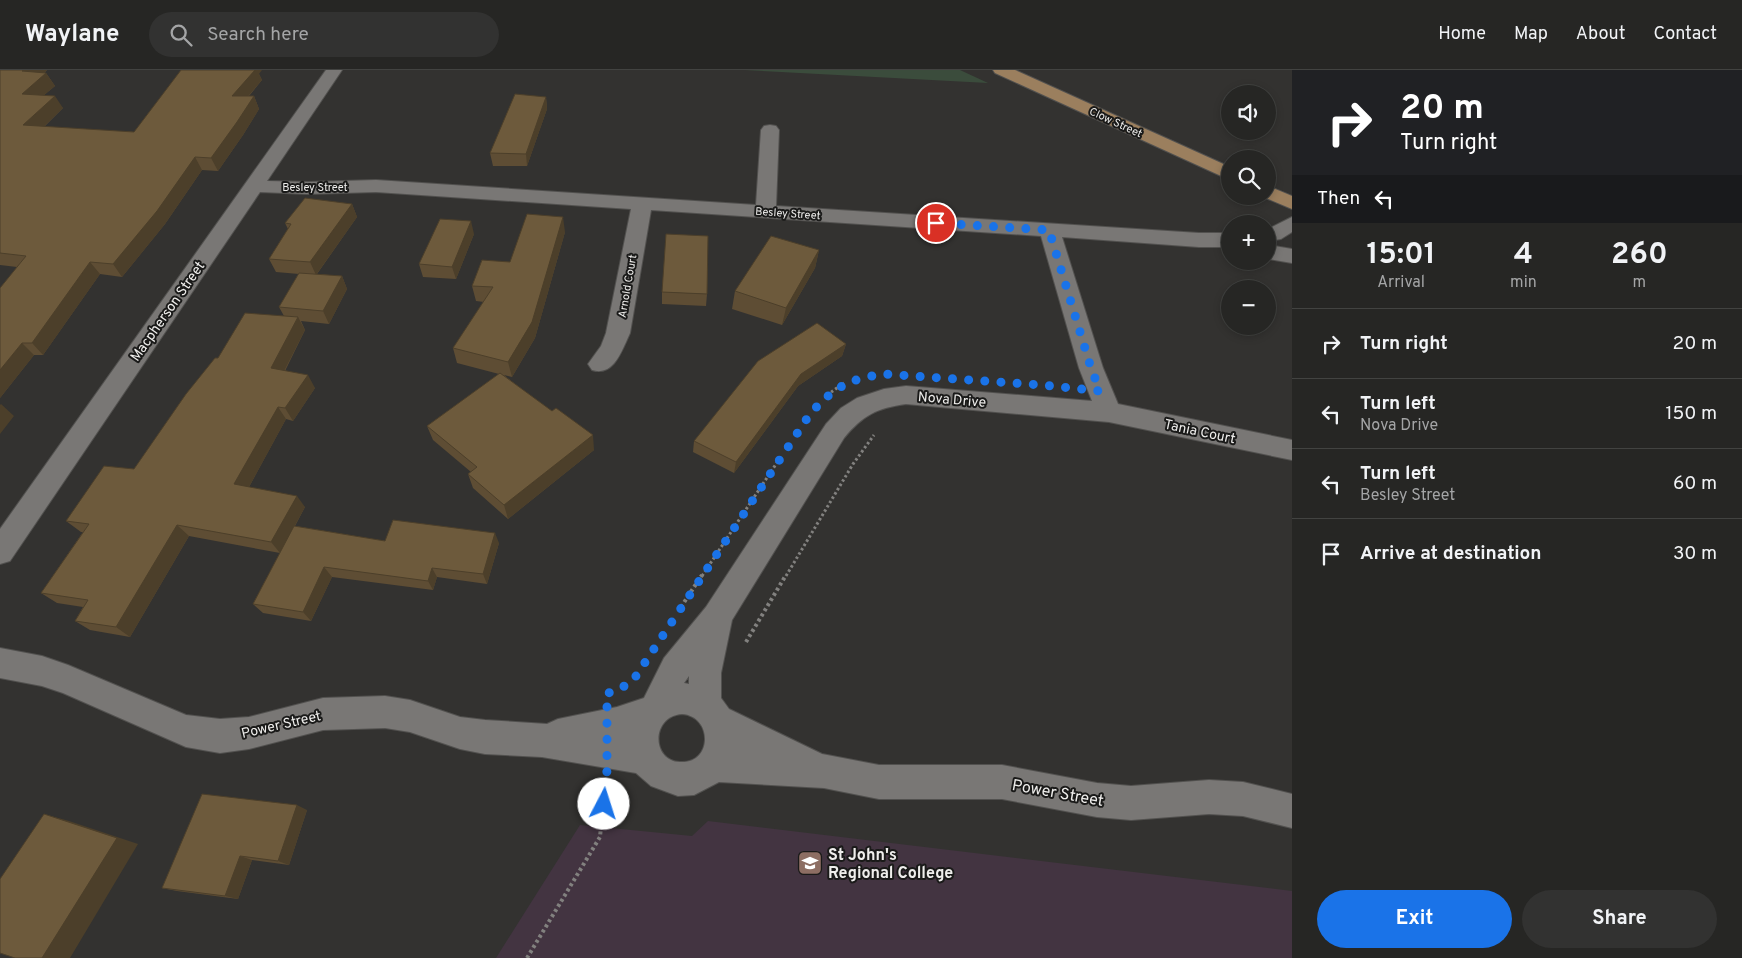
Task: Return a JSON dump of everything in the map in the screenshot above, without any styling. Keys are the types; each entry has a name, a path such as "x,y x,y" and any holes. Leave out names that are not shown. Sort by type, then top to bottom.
{"main road":[{"name":"Clow Street","path":"1001,70 1221,170"},
{"path":"1276,196 1292,203"}],"street":[{"name":"Macpherson Street","path":"0,552 334,70"},
{"path":"766,212 770,130"},
{"name":"Besley Street","path":"267,168 320,174 376,186"},
{"name":"Besley Street","path":"254,186 308,188 376,186 1221,240"},
{"name":"Arnold Court","path":"600,364 618,333 642,203"},
{"path":"1276,233 1292,222"},
{"path":"1049,230 1091,368 1108,412"},
{"name":"Besley Street","path":"1199,240 1221,244"},
{"path":"1276,253 1292,256"},
{"name":"Nova Drive","path":"654,709 675,669 717,617 835,431 845,418 869,402 886,397 906,395 1108,412"},
{"name":"Tania Court","path":"1108,412 1292,450"},
{"name":"Nova Drive","path":"711,713 705,673 717,617"},
{"name":"Power Street","path":"0,663 51,674 186,731 212,734 250,733 323,714 369,712 410,716 460,733 485,737 542,740 647,758"},
{"path":"675,699 695,702 711,713 721,731 722,743 720,754 714,765 699,776 680,780 660,773 647,758 642,746 645,721 654,709 665,702 675,699"},
{"name":"Power Street","path":"542,740 617,723 654,709"},
{"name":"Power Street","path":"711,713 748,736 824,771"},
{"name":"Power Street","path":"714,765 824,771 879,782 1002,782 1097,800 1132,803 1209,797 1243,799 1292,811"}],"path":[{"path":"825,398 830,392 850,381"},
{"path":"743,648 853,464 868,441 877,432"},
{"path":"681,608 783,455"},
{"path":"527,958 600,837 607,750"}],"shaded area":[{"name":"St John's Regional College","path":"708,821 1292,891 1292,958 496,958 580,825 692,836"}],"green space":[{"path":"745,70 960,70 988,83"}],"building":[{"path":"0,70 24,70 22,71 46,73 22,94 55,96 23,125 134,132 181,70 255,70 232,96 254,96 211,158 195,157 157,211 113,264 90,262 32,343 22,343 0,370 0,288 26,256 0,253"},
{"path":"515,94 546,97 526,154 490,153"},
{"path":"305,198 352,204 310,262 269,259 291,224 285,223"},
{"path":"527,214 563,217 532,322 508,362 453,348 493,287 472,286 482,260 510,262"},
{"path":"440,219 471,221 452,267 419,264"},
{"path":"666,234 708,236 707,294 662,292"},
{"path":"771,236 819,250 786,308 735,291"},
{"path":"299,273 342,276 323,311 279,307"},
{"path":"245,313 298,317 271,368 308,375 285,408 278,407 234,484 297,496 271,542 177,525 116,627 75,621 88,600 41,593 89,524 66,521 104,466 134,469 186,394 215,358 218,358"},
{"path":"817,323 846,344 801,374 736,462 694,441 758,361"},
{"path":"500,373 552,411 556,408 593,435 504,505 468,474 477,467 427,426"},
{"path":"393,520 495,533 483,574 432,568 428,581 324,567 303,612 253,604 294,526 385,541"},
{"path":"202,794 297,805 278,861 240,856 225,896 162,888"},
{"path":"44,814 117,838 42,958 15,958 0,953 0,879"}],"place":[{"name":"St John's Regional College","path":"810,863"}],"route":[{"path":"604,804 607,770 607,693 613,692 632,682 810,414 830,392 844,383 863,377 884,374 908,374 1100,391 1091,368 1049,230 936,223"}]}
